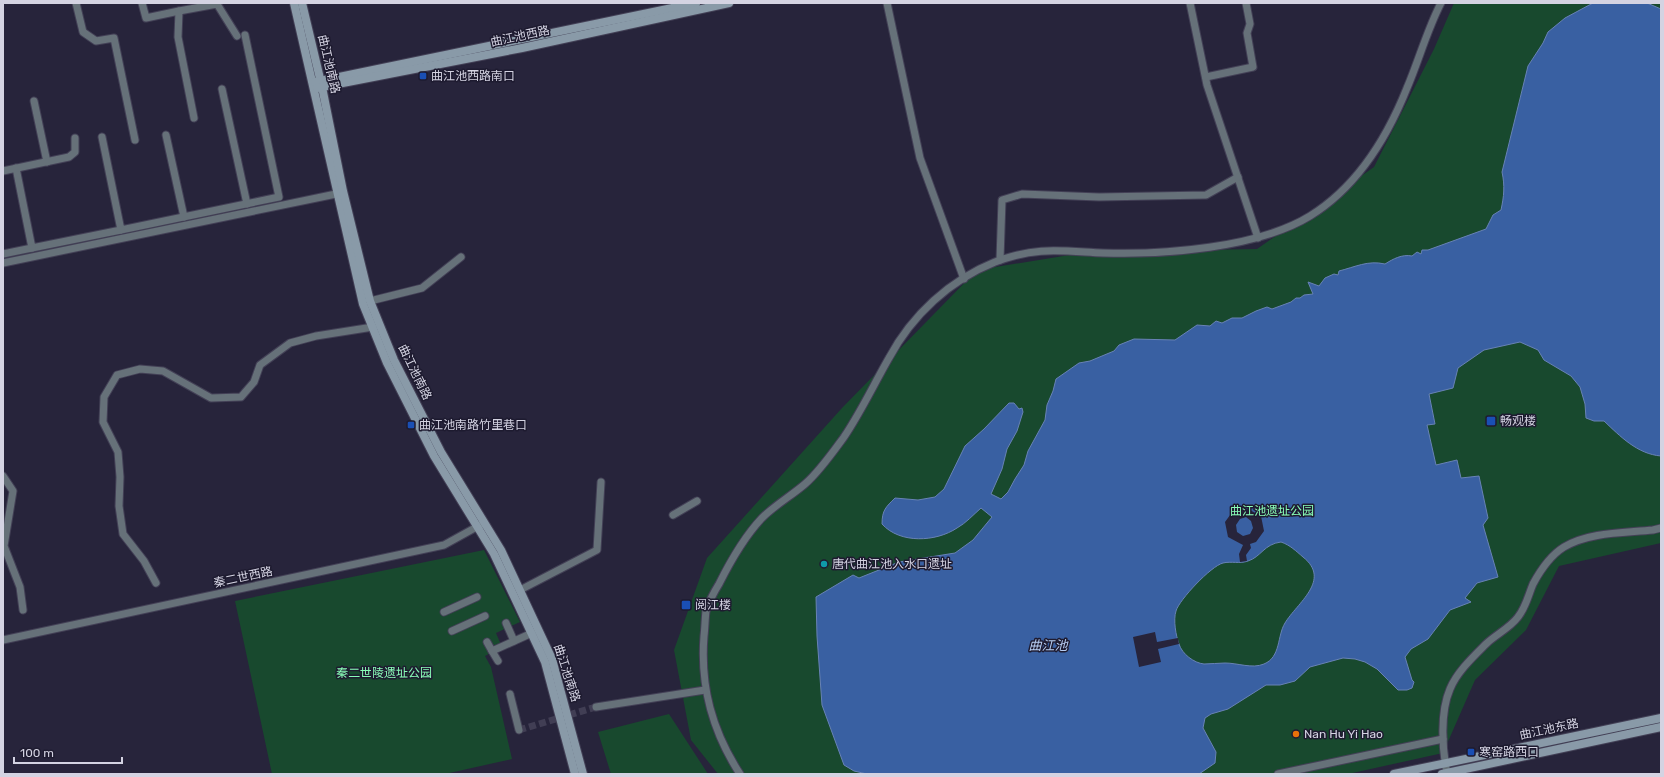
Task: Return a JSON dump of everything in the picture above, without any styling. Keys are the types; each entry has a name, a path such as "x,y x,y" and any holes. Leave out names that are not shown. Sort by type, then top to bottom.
{"main road":[{"name":"曲江池南路","path":"294,3 317,85 370,301 394,360 480,525 545,662 575,774"},
{"name":"曲江池南路","path":"302,3 336,194 363,304 387,363 434,456 480,525 501,550 520,590 552,659 583,774"},
{"name":"曲江池西路","path":"317,85 696,3"},
{"name":"曲江池西路","path":"317,85 522,48 729,3"},
{"name":"曲江池东路","path":"1394,774 1661,718"},
{"name":"曲江池东路","path":"1444,773 1661,727"}],"street":[{"path":"76,3 83,32 96,41 114,38 135,140"},
{"path":"3,254 279,197 241,36 217,4 146,18 142,3"},
{"path":"887,3 920,158 964,279"},
{"path":"1190,3 1206,77 1258,238"},
{"path":"1206,77 1253,67 1247,33 1250,24 1246,3"},
{"path":"740,774 712,718 706,690 703,655 706,612 712,596 733,556 764,516 808,482 843,438 858,415 890,355 923,310 943,292 976,270 1020,254 1044,250 1100,253 1154,253 1204,248 1258,238 1291,227 1332,202 1367,163 1394,117 1408,86 1434,16 1441,3"},
{"path":"179,11 178,37 194,118"},
{"path":"222,89 247,204"},
{"path":"34,101 47,162"},
{"path":"166,135 184,217"},
{"path":"102,136 121,230"},
{"path":"3,171 69,157 75,152 76,138"},
{"path":"16,168 32,248"},
{"path":"1000,260 1002,200 1022,194 1099,197 1206,195 1238,177"},
{"path":"3,263 336,194"},
{"path":"370,301 422,288 461,257"},
{"path":"156,583 144,561 123,534 119,506 120,476 118,452 103,422 104,397 117,375 140,369 163,371 211,398 241,398 254,382 260,365 290,343 316,336 372,327"},
{"path":"3,476 13,491 4,546 20,587 23,610"},
{"path":"520,590 597,550 601,482"},
{"path":"673,515 697,501"},
{"name":"秦二世西路","path":"3,640 444,545 480,525"},
{"path":"1444,773 1445,763 1443,739 1446,701 1450,689 1457,676 1486,644 1517,618 1525,607 1533,584 1550,560 1564,548 1583,539 1661,528"},
{"path":"444,612 477,597"},
{"path":"452,631 485,616"},
{"path":"506,623 514,641"},
{"path":"492,651 532,633"},
{"path":"487,642 498,662"},
{"path":"596,707 706,690"},
{"path":"510,694 519,730"},
{"path":"1278,774 1443,739"}],"green space":[{"name":"曲江池遗址公园","path":"1454,3 1661,3 1661,543 1559,566 1526,630 1475,680 1443,753 1348,774 718,774 691,740 674,650 707,558 842,408 977,270 1088,252 1257,249 1374,167 1434,49"},
{"name":"秦二世陵遗址公园","path":"484,550 520,622 496,633 502,647 485,656 491,667 512,759 445,774 272,774 235,601"},
{"path":"669,714 708,774 611,774 598,732"}],"water":[{"name":"曲江池","path":"1593,3 1647,3 1661,9 1661,456 1652,455 1637,448 1604,421 1594,421 1586,418 1585,404 1580,387 1571,376 1544,360 1538,350 1520,342 1484,350 1458,368 1453,388 1429,394 1435,424 1427,425 1436,465 1457,460 1461,478 1479,476 1488,518 1483,525 1498,577 1477,583 1465,598 1471,602 1450,610 1428,639 1411,649 1405,657 1412,680 1414,682 1412,688 1407,690 1398,690 1377,669 1365,662 1355,659 1343,658 1310,667 1295,681 1280,685 1266,685 1228,709 1211,714 1205,718 1203,728 1216,752 1215,763 1199,774 867,774 854,771 844,765 822,705 816,597 853,575 859,578 899,562 955,553 973,540 992,517 981,508 963,524 948,533 929,538 908,538 898,535 882,524 885,509 889,504 895,498 918,500 935,497 944,489 965,446 1009,403 1014,403 1019,409 1022,408 1023,412 1017,431 1007,449 1002,469 991,494 1001,499 1008,492 1024,465 1028,451 1045,420 1047,405 1056,379 1079,363 1090,361 1114,351 1119,345 1134,339 1175,340 1197,325 1210,326 1216,321 1222,323 1232,318 1242,318 1267,307 1272,309 1291,302 1304,295 1313,294 1308,282 1319,286 1325,278 1334,274 1338,275 1339,271 1367,263 1385,264 1401,256 1412,256 1417,252 1421,254 1422,250 1428,250 1486,229 1493,215 1501,210 1504,191 1502,172 1528,66 1543,43 1548,32 1565,18","holes":["1281,542 1293,548 1311,566 1314,574 1313,583 1304,599 1290,615 1282,628 1276,651 1269,661 1255,666 1230,663 1204,664 1196,662 1189,657 1179,644 1175,623 1176,611 1183,599 1211,570 1218,565 1226,562 1248,561 1256,557 1270,545"]}],"pier":[{"path":"1248,509 1261,516 1264,531 1256,542 1250,544 1251,548 1246,555 1247,561 1240,562 1239,554 1243,545 1228,537 1225,522 1233,511","holes":["1246,517 1251,521 1253,528 1250,534 1243,536 1237,532 1236,525 1240,519"]},
{"path":"1155,632 1157,642 1178,638 1179,644 1158,649 1161,662 1139,667 1133,637"}],"tunnel":[{"path":"519,730 596,707"}],"place":[{"name":"曲江池西路南口","path":"423,76"},
{"name":"畅观楼","path":"1491,421"},
{"name":"曲江池南路竹里巷口","path":"411,425"},
{"name":"唐代曲江池入水口遗址","path":"824,564"},
{"name":"阅江楼","path":"686,605"},
{"name":"Nan Hu Yi Hao","path":"1296,734"},
{"name":"寒窑路西口","path":"1471,752"}]}
